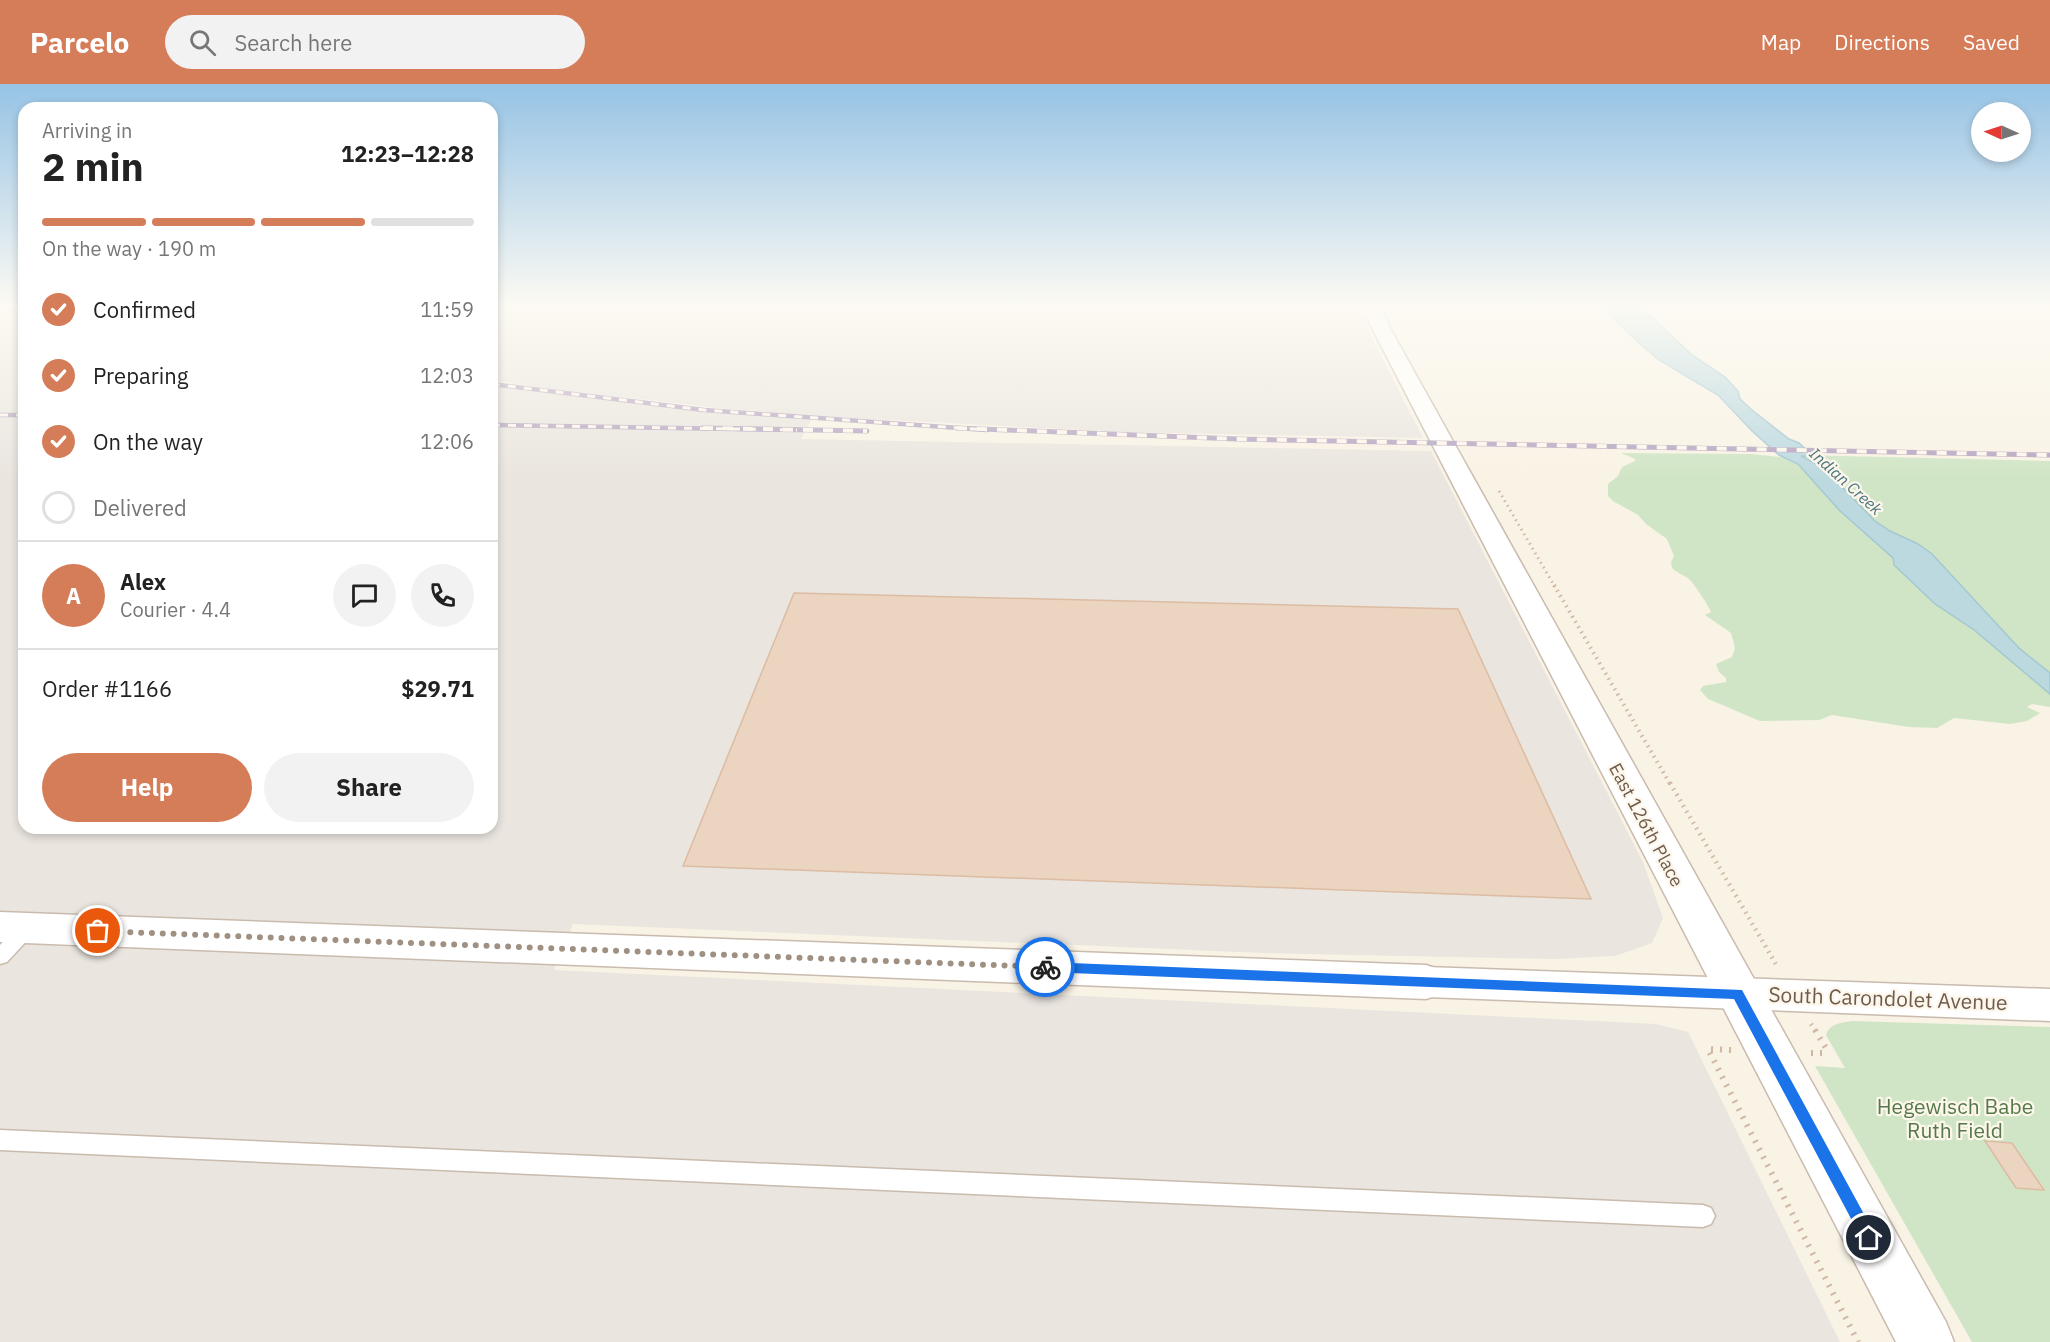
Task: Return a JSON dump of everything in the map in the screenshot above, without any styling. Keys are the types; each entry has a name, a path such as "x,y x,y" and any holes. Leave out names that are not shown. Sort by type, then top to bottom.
{"street":[{"name":"East 126th Place","path":"1399,363 1926,1342"},
{"name":"South Carondolet Avenue","path":"9,937 1426,982 2050,1005"}],"lane":[{"path":"0,1140 1702,1216"}],"path":[{"path":"1495,485 1770,954"},
{"path":"1812,1053 1829,1053 1817,1035"},
{"path":"1708,1049 1858,1342"}],"shaded area":[{"path":"0,363 18,363 18,834 498,834 498,385 660,405 811,420 801,439 1431,451 1643,862 1663,918 1652,943 1615,956 1555,959 1263,953 573,924 554,970 1656,1024 1688,1032 1840,1342 0,1342"},
{"path":"498,363 1385,363 1423,438 1123,432 834,417 718,408 498,381"}],"green space":[{"path":"1621,453 1751,454 1789,458 1798,464 1840,511 1893,558 1935,604 1973,629 2050,694 2050,707 2032,704 2027,707 2040,713 2027,721 2010,724 1954,718 1937,728 1909,727 1832,715 1819,720 1760,721 1708,699 1700,690 1703,686 1726,682 1726,678 1719,672 1716,664 1732,657 1735,648 1731,633 1705,615 1711,612 1697,590 1689,579 1672,568 1671,562 1674,556 1667,539 1646,524 1638,515 1608,496 1608,484 1618,476 1622,467 1635,461"},
{"path":"1800,455 2050,461 2050,673 2019,648 1932,554 1875,521 1843,488 1830,470"},
{"name":"Hegewisch Babe Ruth Field","path":"1852,1021 2050,1027 2050,1342 1972,1342 1815,1066 1845,1068 1826,1035 1833,1026"}],"water":[{"path":"1664,363 1704,363 1725,377 1738,391 1740,399 1752,410 1789,439 1799,443 1813,456 1801,456 1836,475 1843,488 1875,521 1932,554 2019,648 2050,673 2050,694 1973,629 1935,604 1894,565 1893,558 1840,511 1798,464 1779,455 1752,431 1718,395"}],"building":[{"path":"794,593 1458,609 1591,899 683,866"},
{"path":"1985,1141 2012,1143 2044,1190 2016,1188"}],"railway":[{"path":"498,385 704,410 961,428"},
{"path":"0,415 18,415"},
{"path":"498,425 797,430"},
{"path":"703,428 867,431"},
{"path":"961,428 1237,439 2050,455"},
{"path":"961,428 987,430"}],"way so far":[{"path":"98,931 1045,967"}],"route":[{"path":"1045,967 1737,994 1869,1238"}],"water label":[{"name":"Indian Creek","path":"1846,481"}]}
